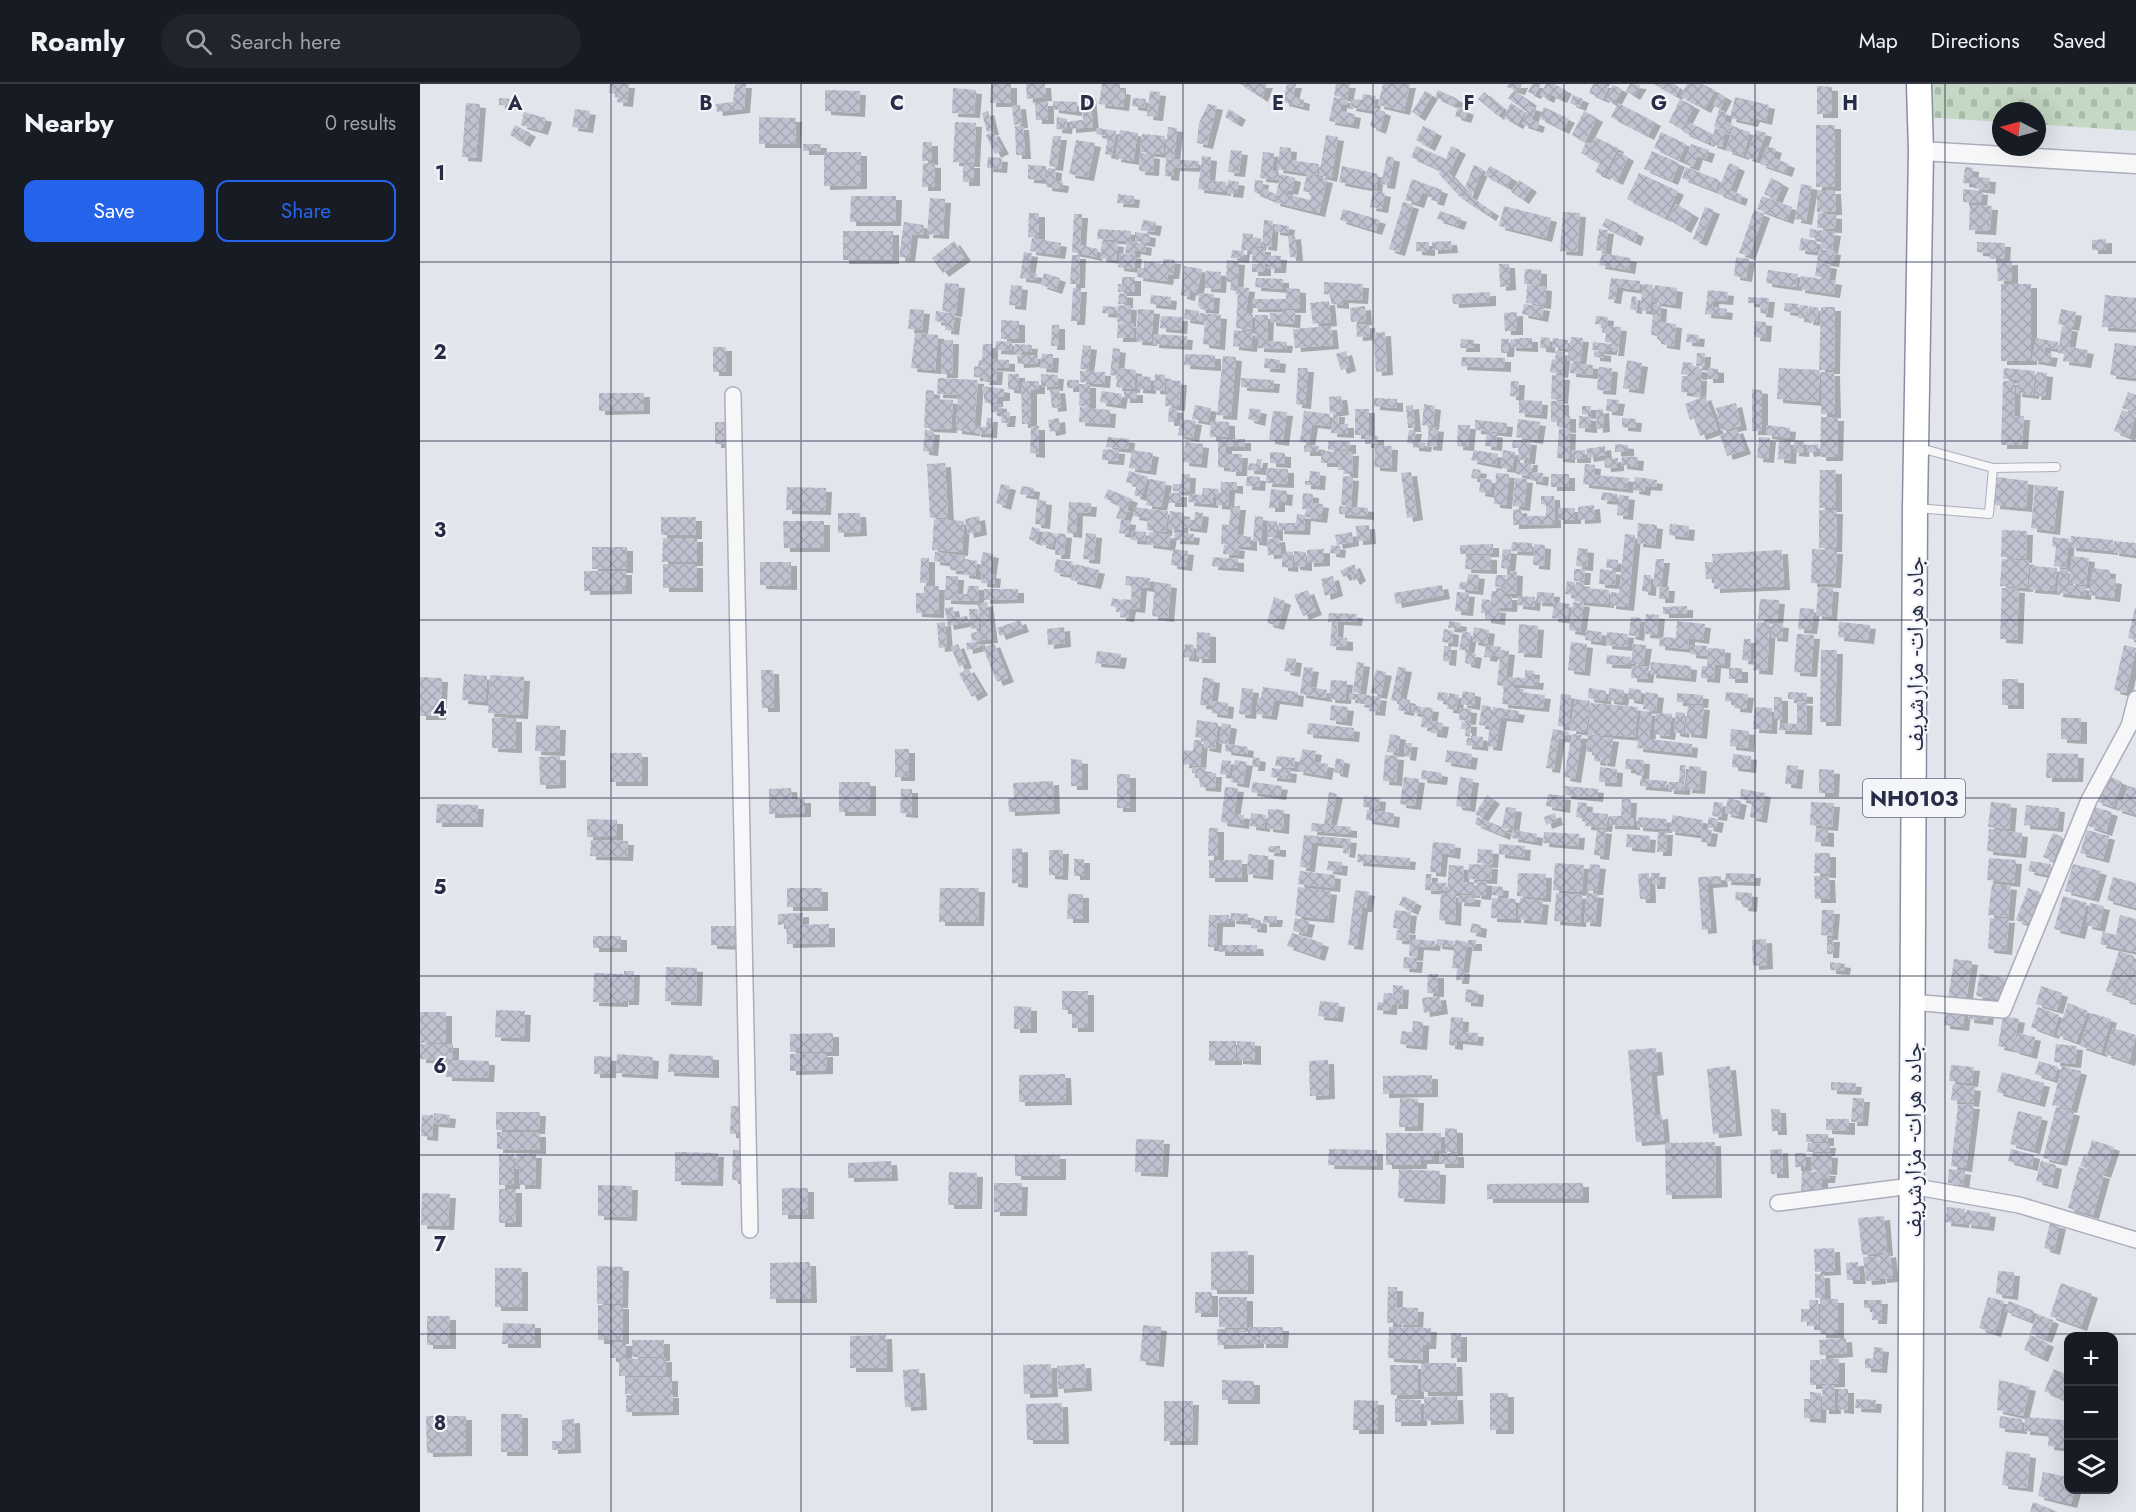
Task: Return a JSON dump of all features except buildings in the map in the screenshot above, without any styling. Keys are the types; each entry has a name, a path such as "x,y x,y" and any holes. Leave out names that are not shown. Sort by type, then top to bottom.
{"highway":[{"name":"جاده هرات- مزارشریف","path":"1910,1512 1915,508 1920,84"}],"street":[{"path":"1921,151 2136,164"},
{"path":"733,395 750,1230"},
{"path":"1912,1002 2003,1010 2089,800 2129,726 2136,699"},
{"path":"1778,1203 1911,1186 2019,1205 2136,1240"}],"lane":[{"path":"1916,447 1993,468 2056,467"},
{"path":"1915,508 1989,514 1993,468"}],"green space":[{"path":"1925,84 2136,84 2136,131 2046,125 2046,102 1992,102 1992,121 1923,117"}]}
